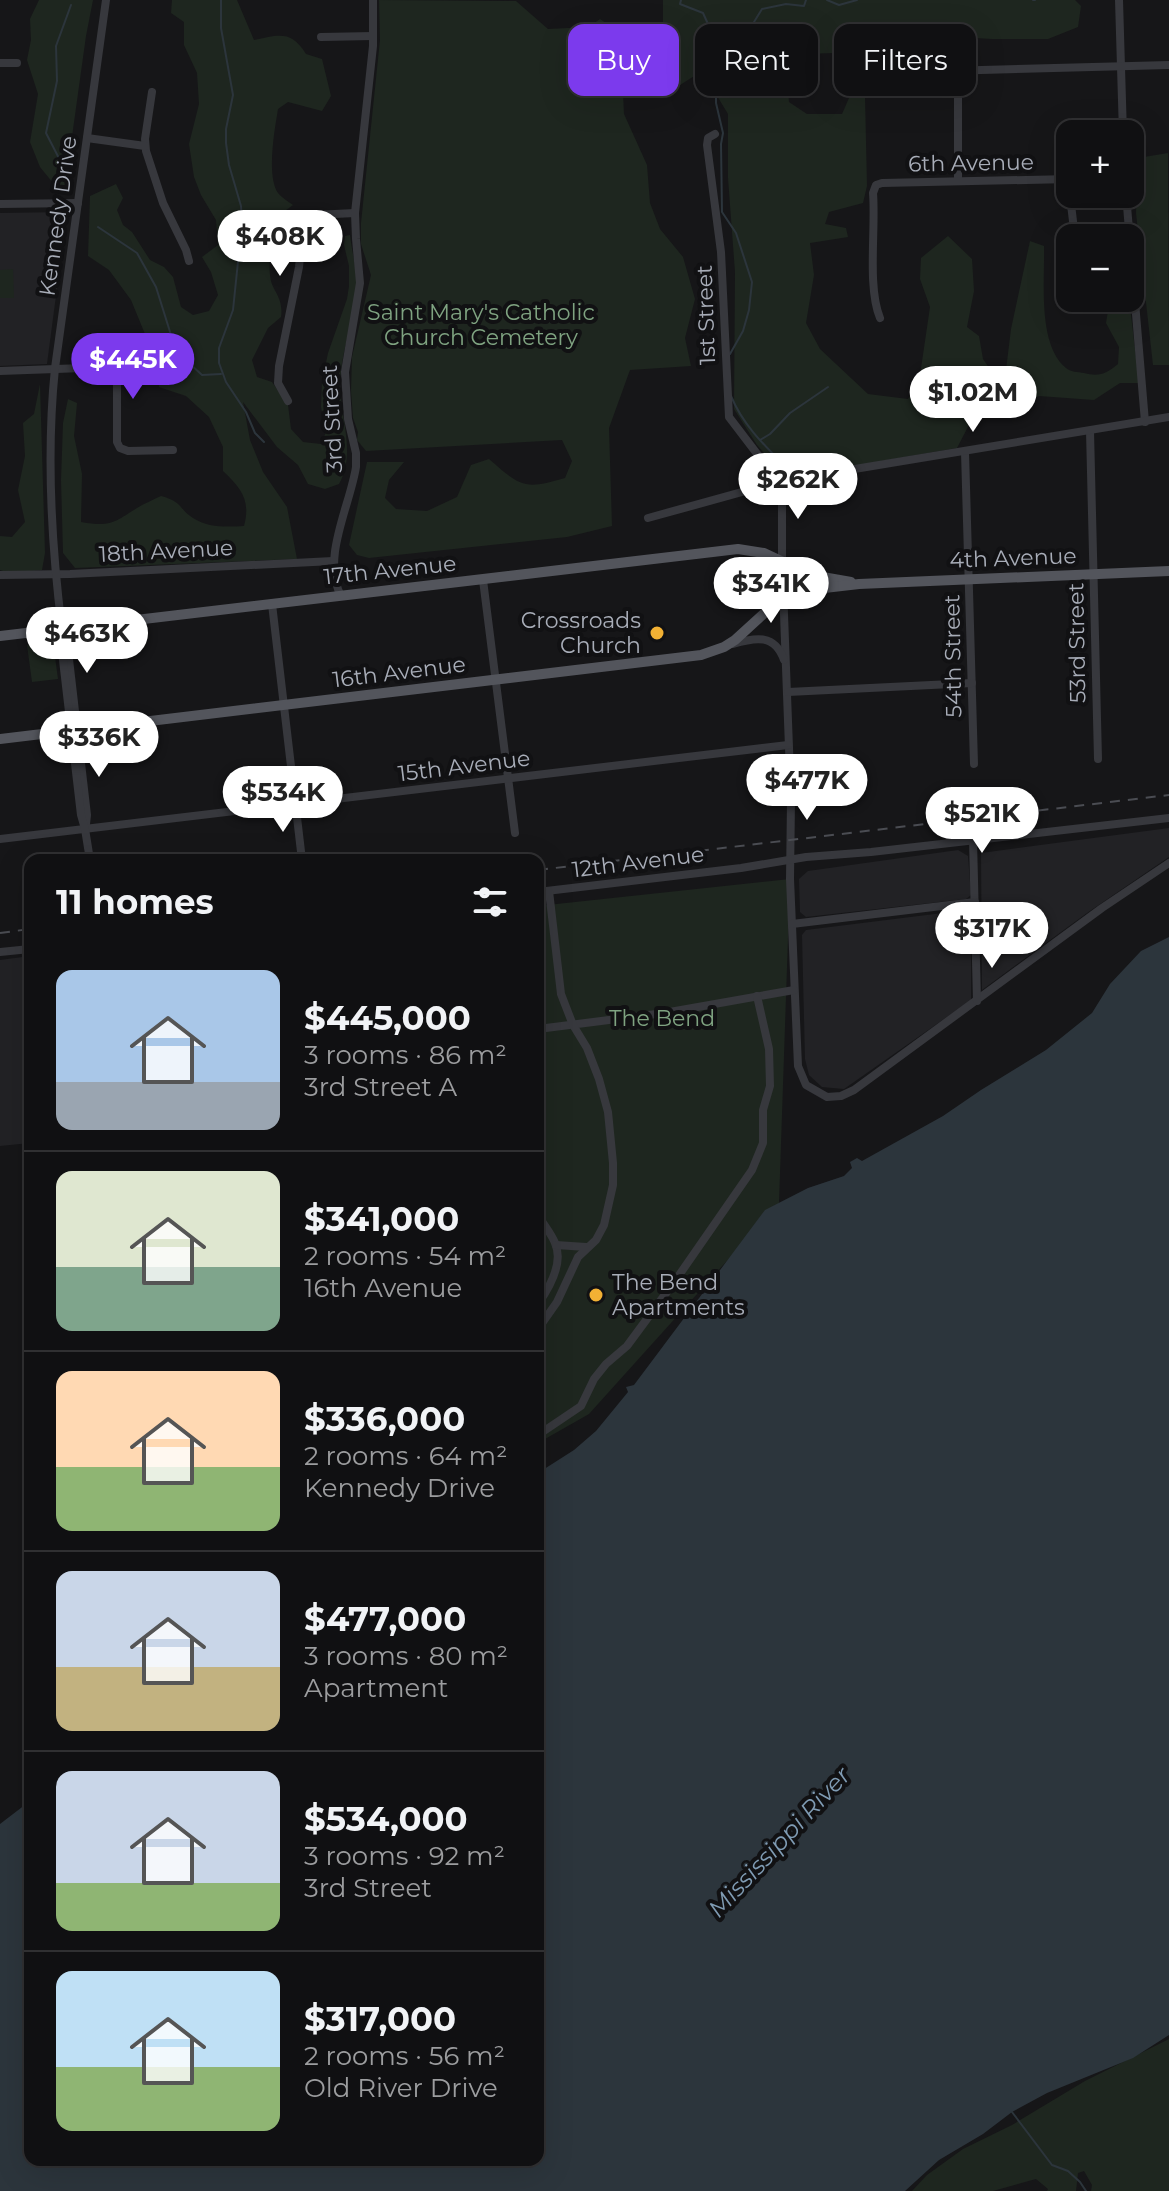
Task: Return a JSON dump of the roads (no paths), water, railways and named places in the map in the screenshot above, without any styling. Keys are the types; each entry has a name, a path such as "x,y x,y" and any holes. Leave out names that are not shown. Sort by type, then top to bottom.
{"main road":[{"name":"17th Avenue","path":"0,636 738,549 764,553 782,561"},
{"name":"4th Avenue","path":"782,561 811,575 859,584"},
{"name":"4th Avenue","path":"784,599 807,590 859,584 1169,571"},
{"name":"16th Avenue","path":"0,739 701,655 735,640 784,599"}],"street":[{"name":"Kennedy Drive","path":"89,854 81,815 67,642 62,629 55,573 50,463 55,368 106,0"},
{"name":"3rd Street","path":"341,596 334,580 333,561 356,467 348,419 345,372 360,283 355,213 373,36 373,0"},
{"path":"1119,0 1123,120"},
{"path":"321,37 373,36"},
{"path":"0,63 17,63"},
{"path":"976,70 1169,65"},
{"path":"152,92 145,146 163,203 189,261"},
{"path":"958,96 958,181"},
{"name":"1st Street","path":"715,134 708,138 707,145 721,252 729,417 774,476 782,481"},
{"path":"87,138 145,146"},
{"name":"6th Avenue","path":"880,318 874,289 875,187 882,183 1056,179"},
{"path":"0,204 78,203"},
{"path":"1127,208 1145,422"},
{"path":"288,401 278,383 279,366 299,267 304,221 314,215 355,213"},
{"path":"0,371 114,369 117,378 117,442 120,448 128,451 173,450"},
{"path":"648,518 782,481 1169,417"},
{"name":"53rd Street","path":"1090,431 1098,759"},
{"name":"54th Street","path":"965,452 974,764"},
{"path":"782,481 794,990 798,1066 806,1085 827,1097 841,1096 854,1090 1102,908 1169,863"},
{"name":"18th Avenue","path":"0,575 333,561"},
{"path":"483,580 515,833"},
{"path":"272,604 301,854"},
{"path":"724,647 748,640 769,641 780,650 787,669"},
{"path":"788,692 972,683"},
{"name":"15th Avenue","path":"0,839 788,745"},
{"name":"12th Avenue","path":"544,891 791,860 1169,818"},
{"path":"973,840 977,1001"},
{"path":"544,1320 557,1302 572,1267 586,1247 596,1240 604,1225 613,1185 608,1112 587,1048 573,1025 561,994 549,891"},
{"path":"792,924 975,902"},
{"path":"0,952 24,950"},
{"path":"544,1028 677,1011 794,990"},
{"path":"544,1431 581,1406 594,1379 627,1346 752,1170 763,1143 763,1110 770,1086 769,1049 757,996"},
{"path":"544,1225 556,1245 557,1267 544,1294"},
{"path":"556,1245 586,1247"}],"water":[{"name":"Mississippi River","path":"1169,937 1169,2035 1133,2058 1047,2093 1012,2112 983,2134 939,2160 905,2191 0,2191 0,1824 24,1806 24,2166 544,2166 544,1469 596,1431 628,1392 626,1387 634,1385 765,1210 808,1188 844,1176 852,1168 850,1162 857,1158 862,1161 943,1116 1046,1050 1092,1013 1110,984 1141,951"}],"waterway":[{"path":"221,0 221,28 233,95 226,143 242,223 233,310 219,348 219,363 226,382 246,412 255,433 264,442"},
{"path":"681,0 680,4 703,13 708,24 724,27 733,52 716,79 716,103 723,133 722,212 736,233 752,282 743,331 730,354"},
{"path":"753,24 762,9 786,4 804,6 806,0"},
{"path":"827,0 839,5 857,0"},
{"path":"64,168 46,133 57,81 56,46 71,5"},
{"path":"98,227 137,253 156,287 176,351 202,375 221,374"},
{"path":"760,440 790,413 828,387"},
{"path":"731,396 748,425 786,467"},
{"path":"1012,2112 1052,2165 1068,2171 1086,2191"}],"railway":[{"path":"544,869 1169,795"},
{"path":"0,933 24,930"}],"place":[{"name":"Crossroads Church","path":"657,633"},
{"name":"The Bend Apartments","path":"596,1295"}],"park label":[{"name":"Saint Mary's Catholic Church Cemetery","path":"481,324"},
{"name":"The Bend","path":"662,1018"}]}
